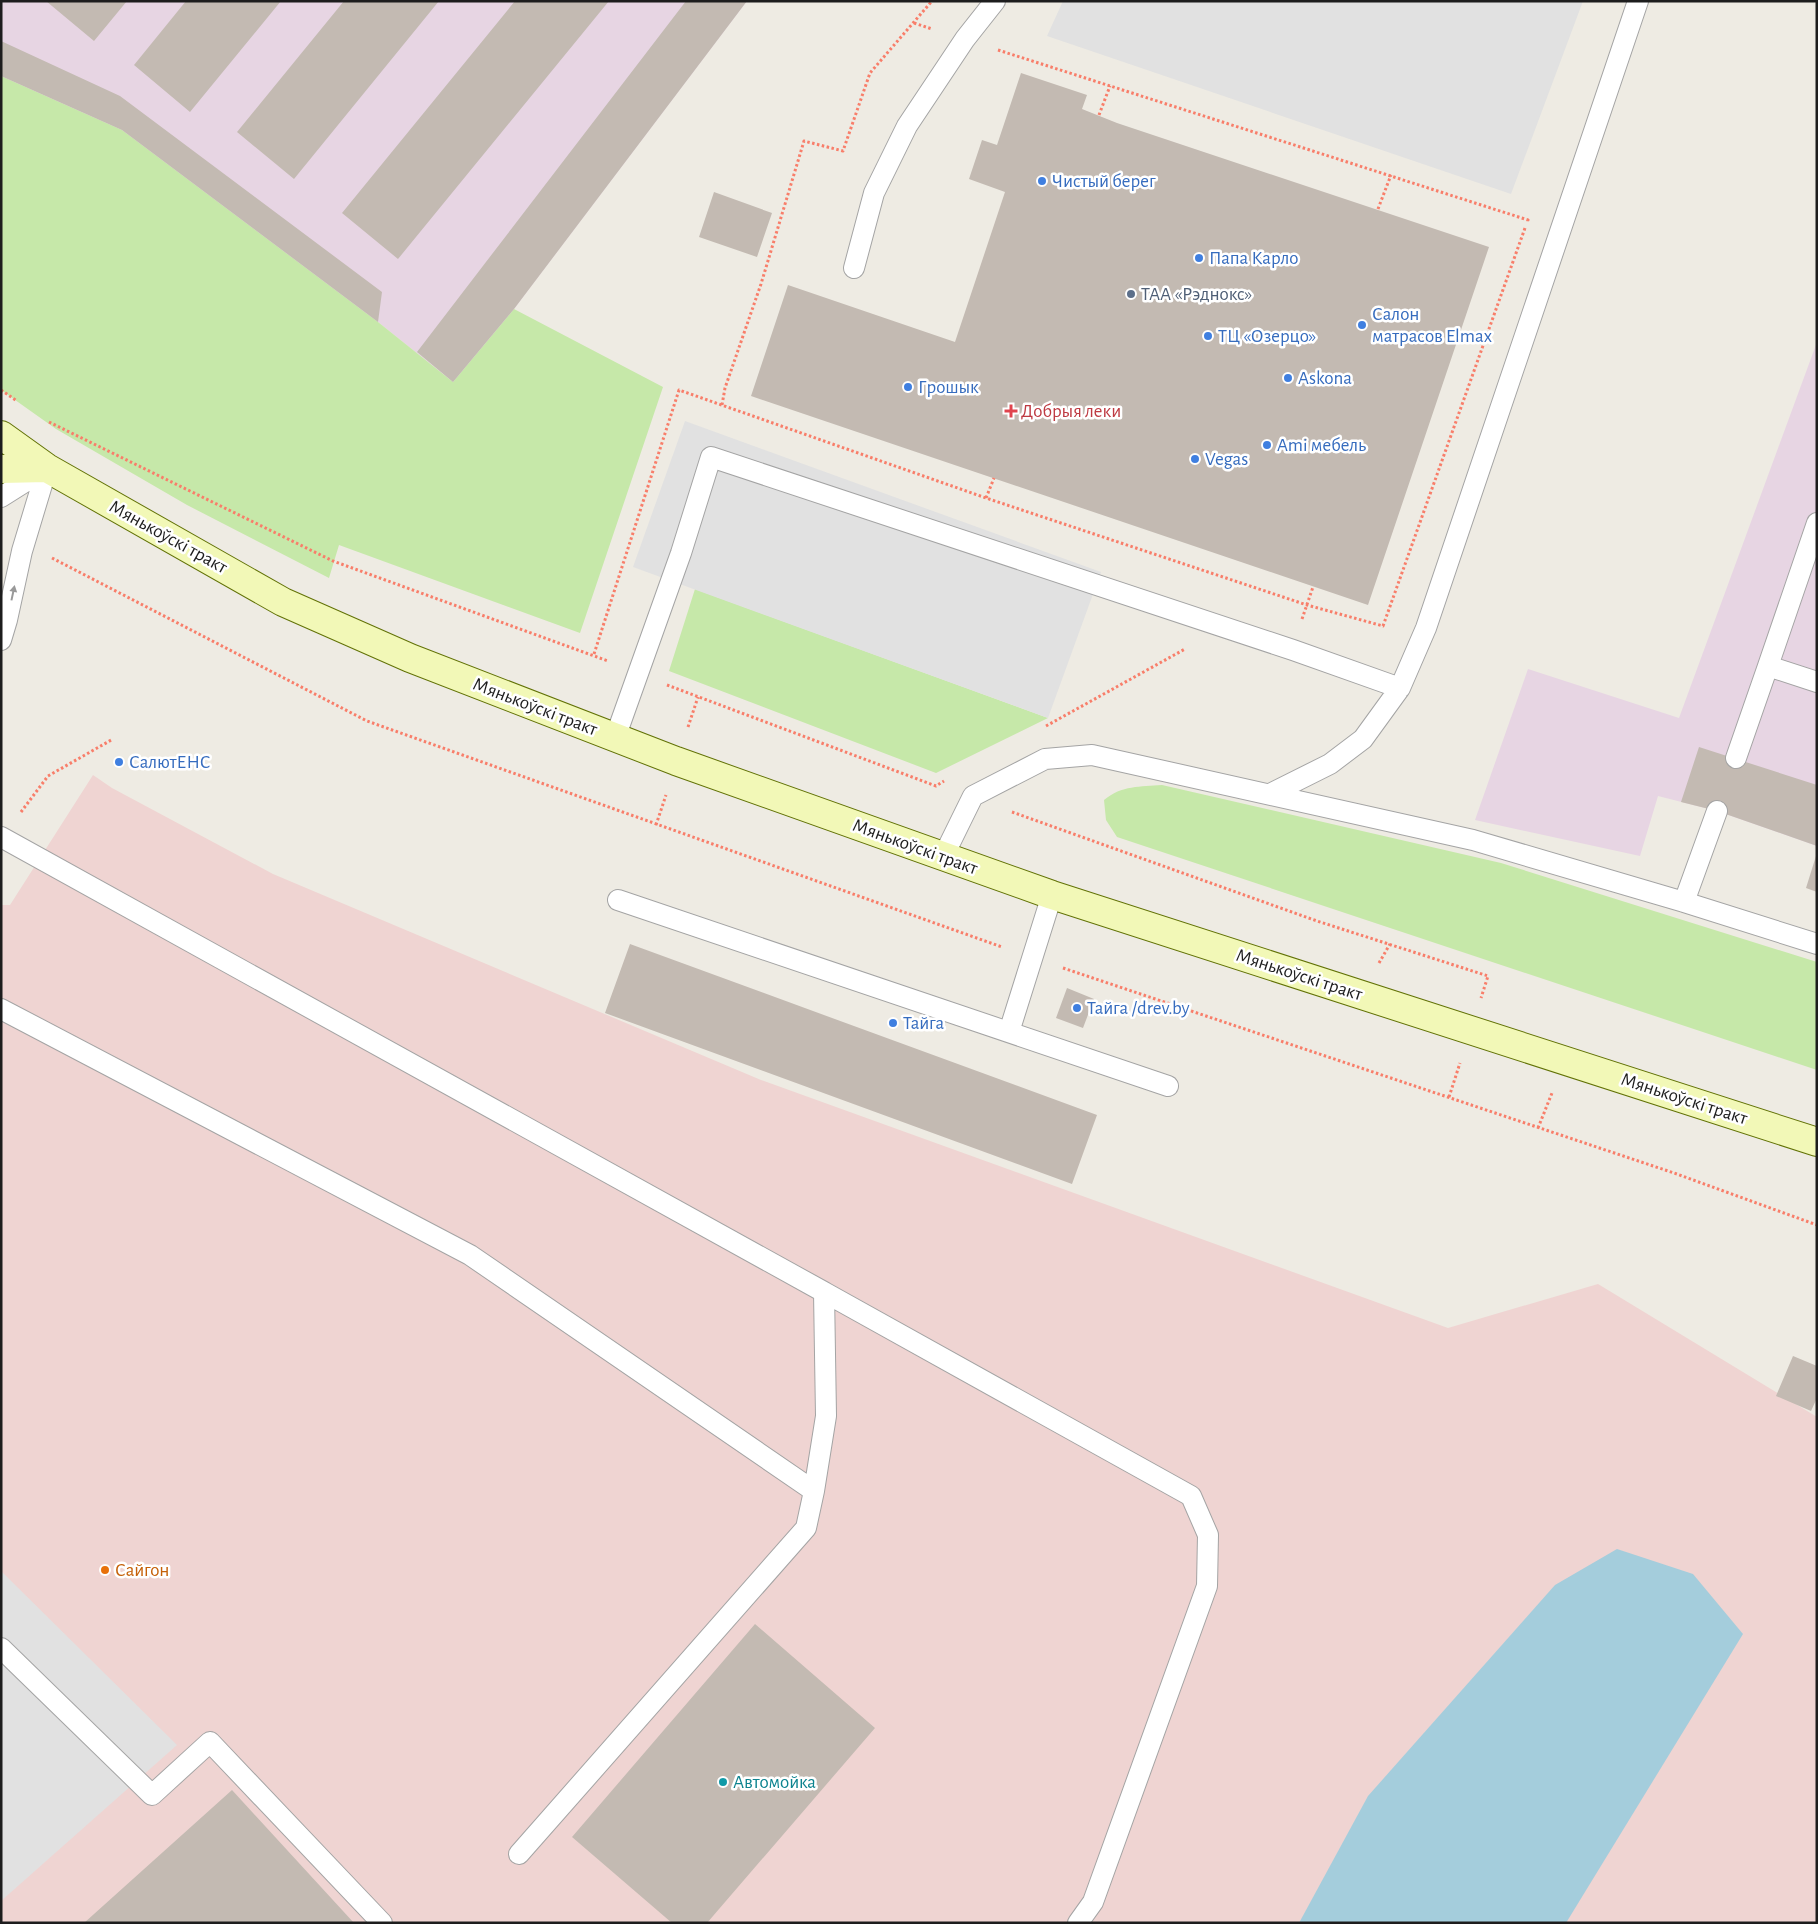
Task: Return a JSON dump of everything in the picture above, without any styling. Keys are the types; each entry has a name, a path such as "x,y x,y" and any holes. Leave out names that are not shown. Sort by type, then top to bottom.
{"street":[{"name":"Мянькоўскі тракт","path":"1,435 47,468 283,602 410,658 614,738 1052,895 1817,1142"},
{"path":"1,469 47,468"}],"lane":[{"path":"854,268 874,193 907,126 965,39 995,1"},
{"path":"1270,794 1330,764 1363,739 1400,688 1426,628 1638,1"},
{"path":"614,738 681,553 710,457 1293,650 1400,688"},
{"path":"1,497 47,468"},
{"path":"1,640 22,552 47,468"},
{"path":"1736,758 1817,523"},
{"path":"1768,666 1817,682"},
{"path":"943,857 972,798 1015,773 1045,759 1092,755 1473,840 1684,902 1817,944"},
{"path":"1684,902 1717,811"},
{"path":"2,838 1191,1496 1208,1535 1207,1586 1093,1902 1078,1923"},
{"path":"1009,1032 1052,895"},
{"path":"618,900 1168,1086"},
{"path":"1,1009 470,1255 814,1491"},
{"path":"518,1854 806,1528 826,1416 824,1292"},
{"path":"1,1648 152,1795 210,1742 382,1923"}],"path":[{"path":"722,405 725,388 761,284 804,141 843,152 870,73 932,1"},
{"path":"594,654 679,390 986,498 1307,605 1383,626 1528,220 914,22"},
{"path":"1099,115 1110,86"},
{"path":"1378,209 1391,176"},
{"path":"1,390 24,406"},
{"path":"48,422 334,561 594,654 638,674 936,786 1316,921"},
{"path":"986,498 994,478"},
{"path":"53,558 367,721 1032,957 1674,1173 1817,1225"},
{"path":"1293,650 1313,587"},
{"path":"1039,730 1193,645"},
{"path":"2,838 48,776 113,739"},
{"path":"936,786 945,781"}],"shaded area":[{"path":"1,1 747,1 514,309 453,382 378,322 122,130 1,76"},
{"path":"1063,1 1583,1 1511,194 1047,36"},
{"path":"1817,342 1817,846 1717,811 1658,796 1640,856 1475,820 1528,669 1679,718"},
{"path":"685,421 1101,572 1048,718 633,567"},
{"path":"93,775 112,788 273,874 761,1080 1448,1328 1598,1284 1817,1417 1817,1923 1,1923 1,905 10,905"},
{"path":"1,1571 177,1745 1,1901"}],"green space":[{"path":"1,76 122,130 378,322 453,382 514,309 663,387 580,633 339,545 329,578 187,505 56,429 1,390"},
{"path":"695,589 1048,718 936,773 669,671"},
{"path":"1162,785 1501,863 1817,962 1817,1070 1117,837 1106,820 1104,800 1124,789"}],"water":[{"path":"1617,1549 1693,1574 1743,1634 1566,1923 1299,1923 1368,1796 1555,1585"}],"building":[{"path":"46,1 127,1 94,41"},
{"path":"186,1 281,1 190,112 134,65"},
{"path":"344,1 439,1 294,179 237,132"},
{"path":"515,1 609,1 398,259 342,213"},
{"path":"686,1 747,1 514,309 453,382 417,352"},
{"path":"1,41 120,96 382,292 378,322 122,130 1,76"},
{"name":"ТЦ «Озерцо»","path":"1021,73 1087,95 1082,109 1117,123 1489,247 1368,605 751,396 788,285 955,342 1005,192 969,179 982,140 997,145"},
{"path":"714,192 772,213 757,257 699,237"},
{"path":"1699,747 1817,785 1817,846 1717,811 1681,802"},
{"path":"1817,856 1817,892 1806,888"},
{"path":"630,944 1097,1115 1072,1184 605,1013"},
{"path":"1067,988 1094,999 1083,1028 1056,1018"},
{"path":"1793,1356 1817,1366 1817,1398 1811,1411 1776,1396"},
{"name":"Автомойка","path":"755,1624 875,1728 707,1923 672,1923 572,1837"},
{"path":"232,1790 354,1923 84,1923"}],"place":[{"name":"Чистый берег","path":"1042,181"},
{"name":"Папа Карло","path":"1199,258"},
{"name":"ТАА «Рэднокс»","path":"1131,294"},
{"name":"Салон матрасов Elmax","path":"1362,325"},
{"name":"ТЦ «Озерцо»","path":"1208,336"},
{"name":"Askona","path":"1288,378"},
{"name":"Грошык","path":"908,387"},
{"name":"Добрыя леки","path":"1011,411"},
{"name":"Ami мебель","path":"1267,445"},
{"name":"Vegas","path":"1195,459"},
{"name":"СалютЕНС","path":"119,762"},
{"name":"Тайга /drev.by","path":"1077,1008"},
{"name":"Тайга","path":"893,1023"},
{"name":"Сайгон","path":"105,1570"},
{"name":"Автомойка","path":"723,1782"}]}
